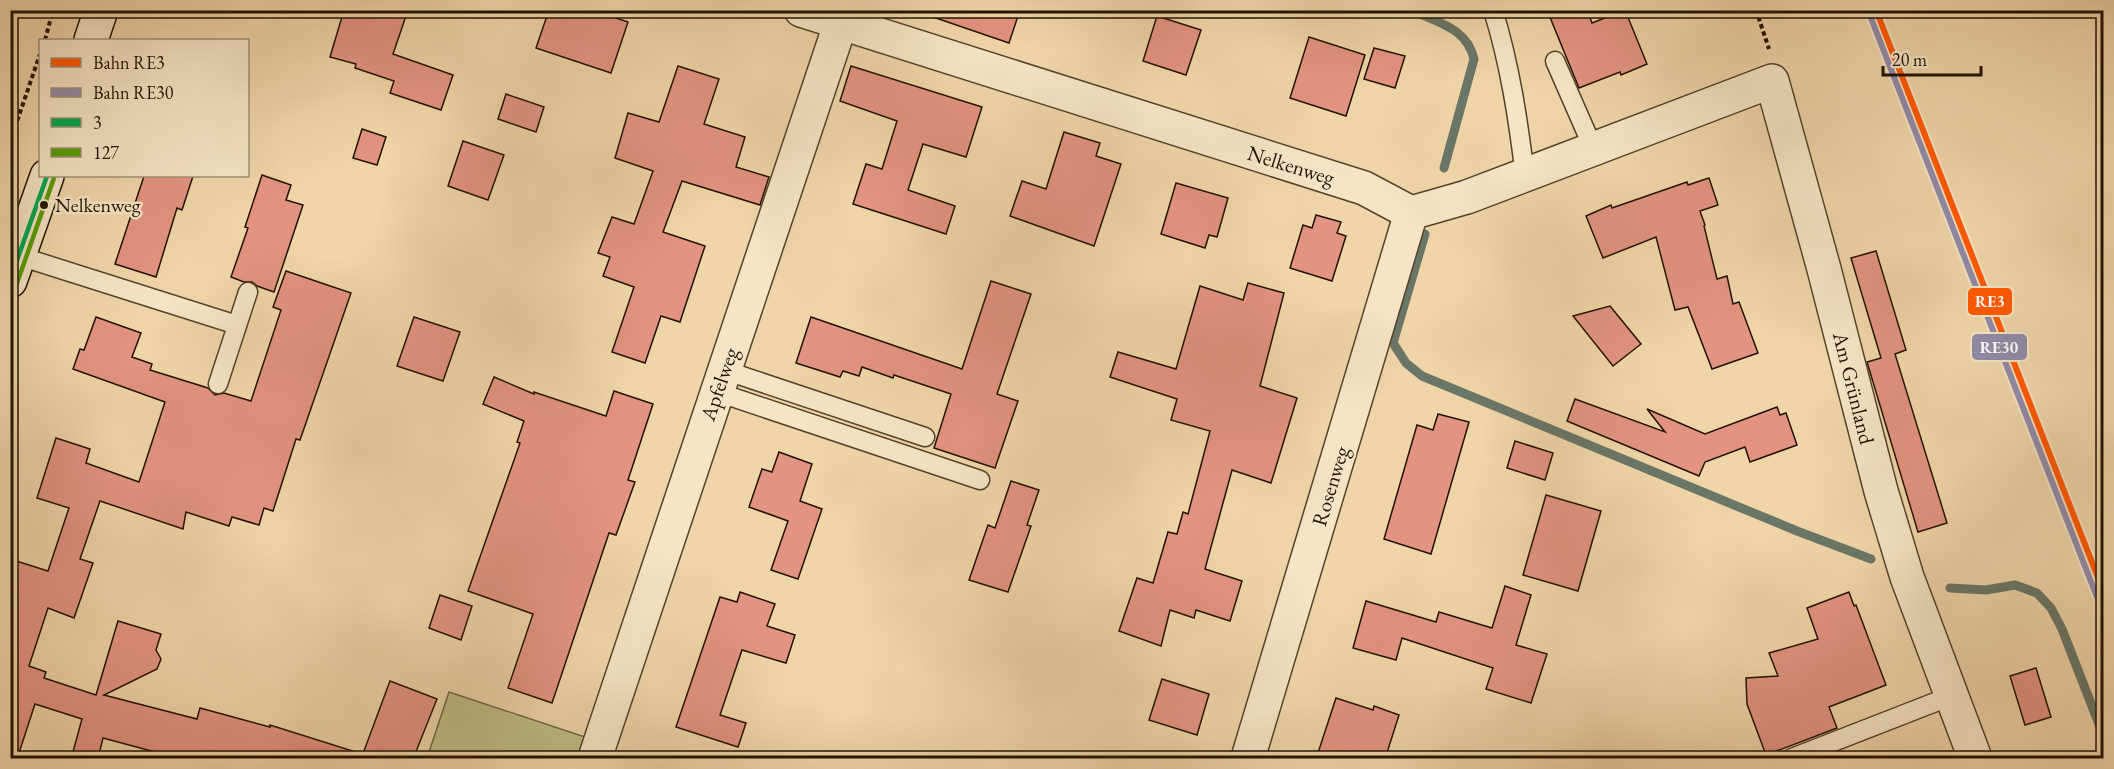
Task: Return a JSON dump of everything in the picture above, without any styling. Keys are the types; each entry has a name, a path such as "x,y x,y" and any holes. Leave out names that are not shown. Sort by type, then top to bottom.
{"street":[{"path":"91,39 101,10"},
{"name":"Nelkenweg","path":"801,10 843,17 1364,188 1412,213"},
{"name":"Apfelweg","path":"595,759 843,17"},
{"path":"1412,213 1467,197 1525,176 1772,81"},
{"name":"Am Grünland","path":"1772,81 1824,269 1881,491 1907,577 1975,759"},
{"path":"15,269 47,177"},
{"name":"Rosenweg","path":"1248,759 1412,213"}],"lane":[{"path":"1492,10 1505,48 1525,176"},
{"path":"1555,61 1594,150"},
{"path":"15,269 237,325"},
{"path":"218,384 248,292"},
{"path":"720,381 925,437"},
{"path":"720,381 980,480"},
{"path":"1792,759 1950,696"}],"path":[{"path":"45,39 53,10"},
{"path":"1756,10 1769,45 1772,81"},
{"path":"10,142 39,57"}],"shaded area":[{"path":"449,692 588,738 582,758 427,758"}],"building":[{"path":"344,10 408,10 393,54 453,75 441,110 390,93 394,81 355,68 356,64 330,57"},
{"path":"549,10 592,10 628,22 611,73 536,48"},
{"path":"928,10 1020,10 1009,43 927,15"},
{"path":"1547,10 1587,10 1592,23 1625,10 1647,64 1579,88"},
{"path":"1157,16 1201,30 1186,75 1143,61"},
{"path":"1309,37 1365,55 1346,116 1290,98"},
{"path":"1374,48 1405,56 1395,88 1364,79"},
{"path":"678,66 719,79 704,124 745,137 736,167 769,177 760,205 682,181 663,232 705,246 680,322 661,316 645,363 612,352 634,287 603,276 610,257 598,253 612,217 634,224 653,171 615,158 628,113 659,122"},
{"path":"851,66 982,107 966,157 923,144 908,190 955,206 946,234 853,204 866,164 882,169 897,121 840,101"},
{"path":"506,94 544,107 536,132 498,119"},
{"path":"362,129 386,137 377,165 353,158"},
{"path":"1064,132 1100,143 1096,156 1121,164 1094,246 1010,216 1022,181 1046,189"},
{"path":"463,141 504,155 488,200 448,186"},
{"path":"262,175 291,185 286,200 303,205 274,292 252,282 244,282 231,277 248,228 245,227"},
{"path":"144,177 193,177 182,210 177,208 156,277 115,264"},
{"path":"1709,178 1718,205 1700,211 1717,279 1727,276 1733,304 1739,302 1758,353 1712,369 1688,307 1675,310 1656,237 1603,258 1586,216 1611,205 1612,208 1687,182 1688,185"},
{"path":"1176,183 1228,198 1217,237 1209,235 1205,248 1161,234"},
{"path":"1316,215 1341,222 1337,233 1346,236 1332,281 1290,268 1303,225 1312,228"},
{"path":"1876,251 1906,350 1895,354 1947,523 1918,532 1867,362 1881,358 1851,258"},
{"path":"286,271 351,293 300,440 296,439 273,511 264,508 259,525 232,517 229,526 186,512 183,529 100,501 80,559 93,563 74,618 48,608 29,666 46,672 44,678 96,695 118,621 161,634 156,650 161,659 157,669 104,695 197,719 200,708 270,727 270,725 359,753 358,759 181,759 103,738 98,759 71,759 82,719 35,704 17,759 10,759 10,559 48,571 69,508 37,498 56,438 90,449 86,463 139,482 165,402 73,369 80,349 84,350 96,317 141,333 132,357 152,364 150,370 208,388 215,395 224,393 251,401 281,310 273,307"},
{"path":"991,281 1031,294 997,394 1018,401 995,468 934,448 951,394 862,367 859,376 843,371 840,377 796,363 811,317 962,369"},
{"path":"1248,283 1284,293 1260,386 1297,398 1271,483 1232,470 1205,569 1242,581 1230,621 1196,610 1194,618 1170,610 1161,646 1119,631 1137,578 1153,583 1168,532 1177,534 1183,512 1188,514 1210,431 1171,420 1177,399 1110,377 1118,352 1176,369 1200,286 1243,300"},
{"path":"1610,306 1641,344 1613,366 1573,316"},
{"path":"414,317 460,332 443,381 397,366"},
{"path":"494,377 534,394 534,392 606,416 614,391 653,404 628,480 635,482 616,535 609,533 552,703 508,688 533,614 468,591 520,443 517,442 524,421 483,404"},
{"path":"1575,399 1665,432 1647,409 1705,434 1777,407 1780,415 1786,413 1797,445 1750,462 1745,447 1705,462 1699,476 1567,421"},
{"path":"1438,414 1469,422 1431,554 1384,539 1417,425 1433,430"},
{"path":"1515,441 1553,453 1545,480 1507,468"},
{"path":"779,452 812,464 800,501 822,509 798,579 771,570 788,521 749,507 762,469 772,472"},
{"path":"1011,481 1039,490 1027,525 1031,526 1008,592 969,580 988,525 995,528"},
{"path":"1546,495 1601,511 1578,591 1523,575"},
{"path":"1505,586 1531,595 1516,645 1547,654 1531,703 1486,689 1493,668 1402,638 1396,660 1353,648 1366,601 1436,622 1439,612 1492,628"},
{"path":"740,592 775,604 767,626 795,635 786,663 742,650 720,715 746,723 738,747 676,727 720,597 737,602"},
{"path":"1849,592 1886,685 1829,707 1837,728 1766,755 1747,704 1746,678 1778,676 1769,653 1818,639 1807,608"},
{"path":"440,595 472,606 461,640 429,628"},
{"path":"2036,668 2051,717 2025,725 2010,676"},
{"path":"1162,679 1209,694 1197,735 1149,720"},
{"path":"390,681 437,699 413,759 361,759"},
{"path":"1336,698 1373,710 1374,706 1399,715 1385,759 1316,759"}],"waterway":[{"path":"1412,10 1458,33 1465,40 1474,59 1444,168"},
{"path":"1425,234 1393,343 1406,363 1422,376 1797,531 1871,559"},
{"path":"1950,588 1986,590 2015,585 2037,593 2051,608 2062,629 2104,737"}],"rail line":[{"name":"RE3","path":"1876,10 2104,593"},
{"name":"RE30","path":"1869,13 2097,597"}],"transit line":[{"name":"3","path":"10,280 47,177"},
{"name":"127","path":"17,283 54,178"}],"place":[{"name":"Nelkenweg","path":"44,205"}]}
